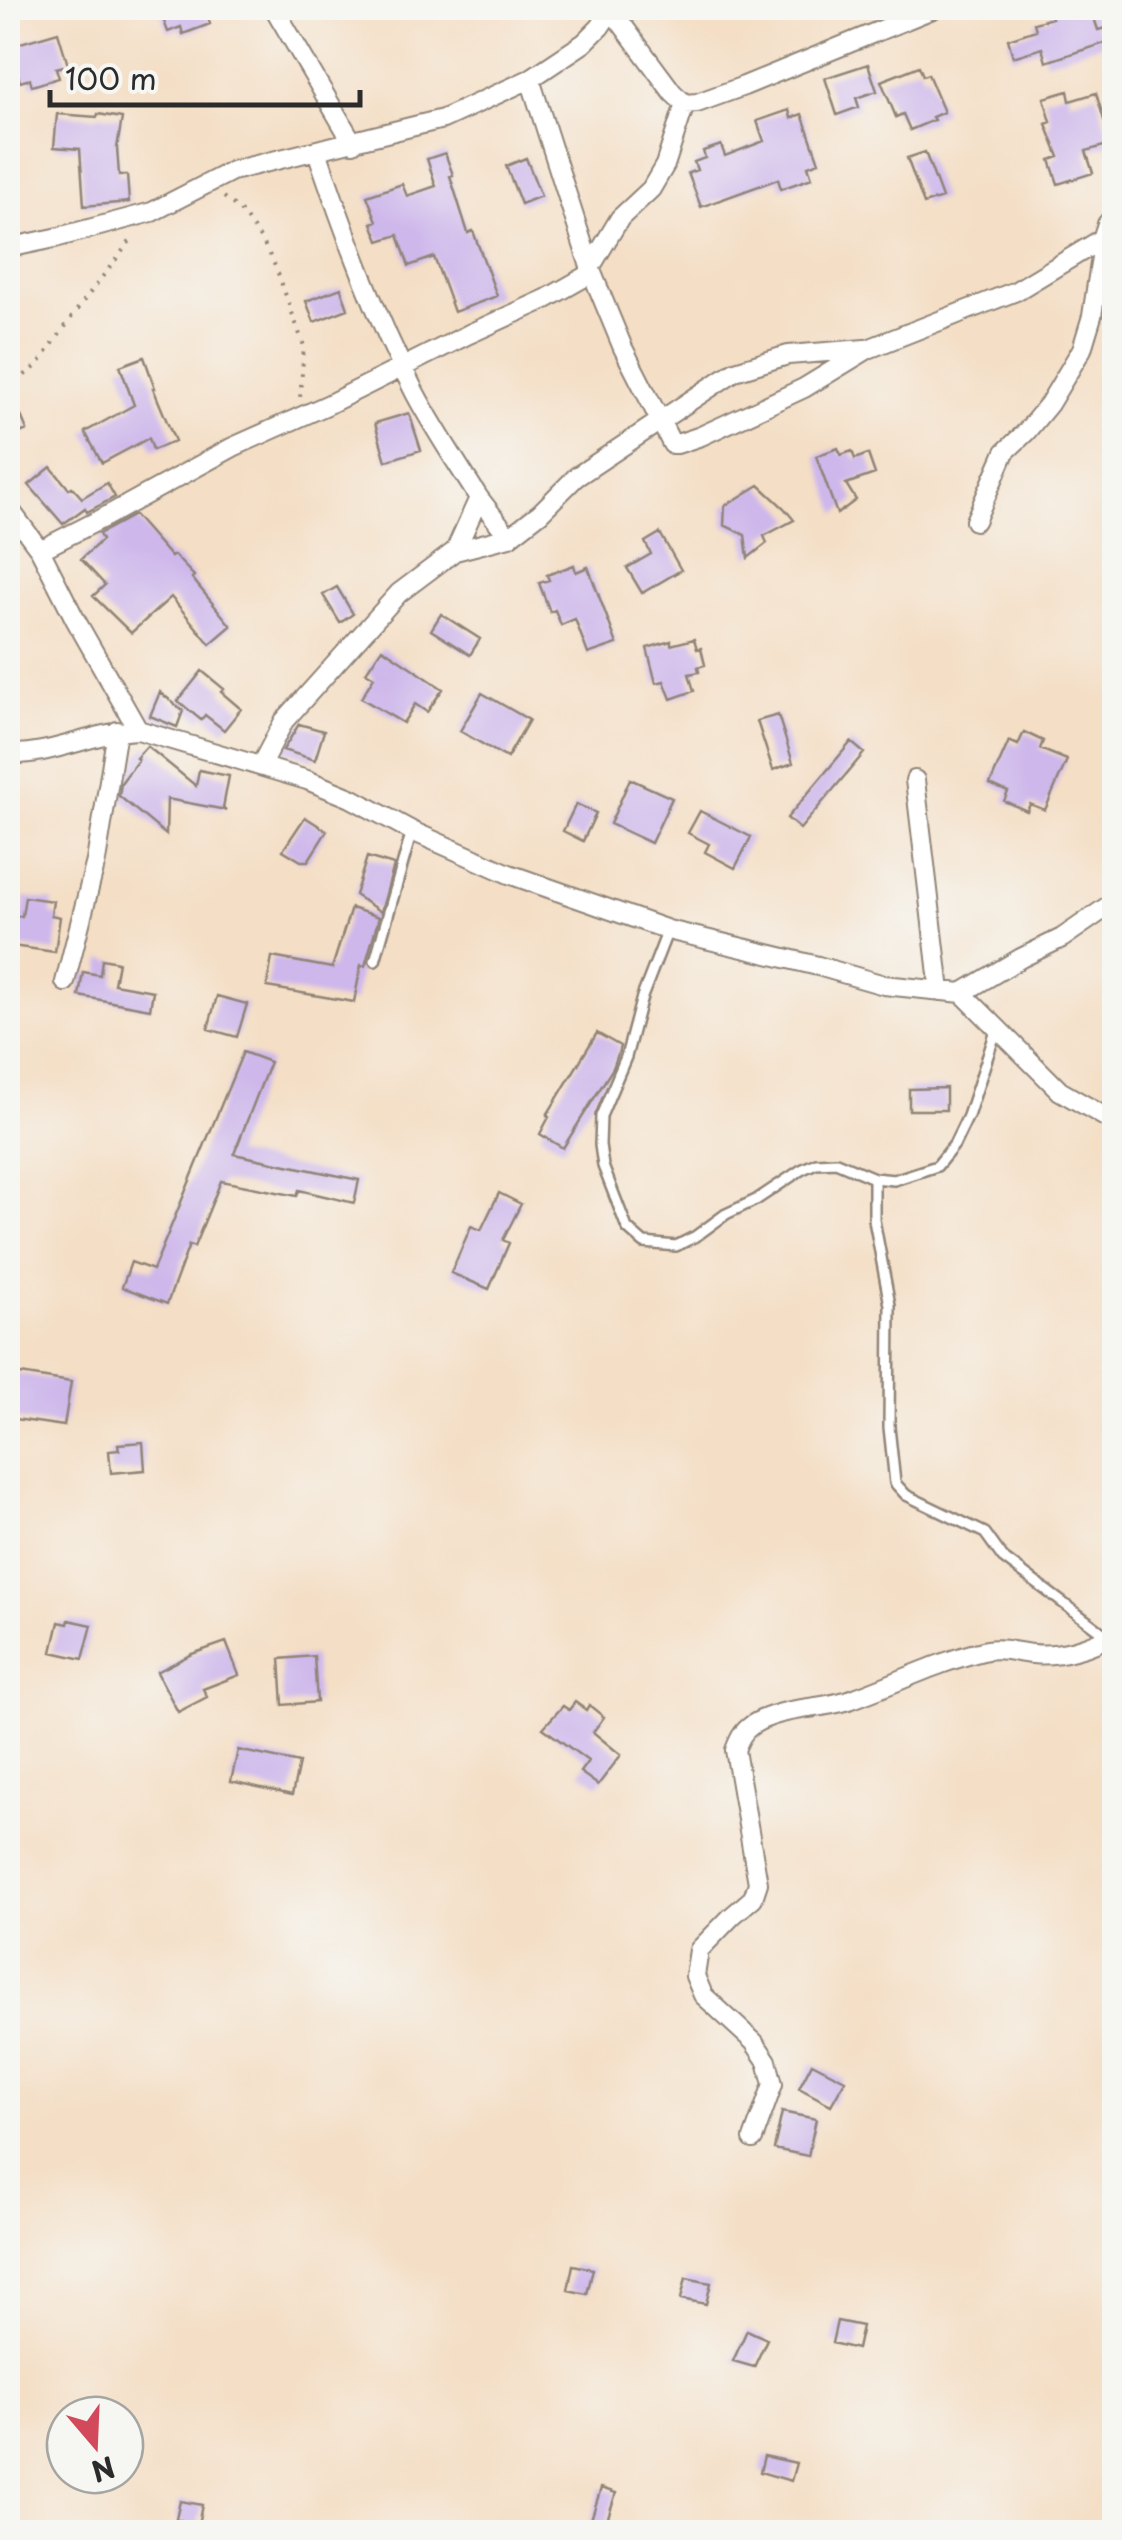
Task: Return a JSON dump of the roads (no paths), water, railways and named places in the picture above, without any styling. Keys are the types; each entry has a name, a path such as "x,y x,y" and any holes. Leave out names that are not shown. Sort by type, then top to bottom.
{"street":[{"path":"274,8 353,142"},
{"path":"8,248 152,212 232,171 443,119 530,80 584,44 600,27 610,8"},
{"path":"610,8 685,104 744,86 934,8"},
{"path":"530,80 591,271 623,348 672,444 804,388 868,349 1016,292 1102,240"},
{"path":"40,550 232,447 546,299 591,271 620,218 651,189 665,165 685,104"},
{"path":"317,151 353,256 403,367 478,498 509,537"},
{"path":"975,521 1005,452 1049,404 1082,349 1092,316 1102,240 1114,216"},
{"path":"260,765 284,721 400,593 456,551 509,537 540,514 576,477 735,371 788,355 868,349"},
{"path":"456,551 478,498"},
{"path":"8,507 40,550 138,730"},
{"path":"8,754 26,755 117,731 138,730 260,765 352,798 510,874 668,930 884,985 962,993 1062,938 1114,902"},
{"path":"64,982 96,861 117,731"},
{"path":"915,780 940,991"},
{"path":"962,993 1060,1092 1114,1122"},
{"path":"752,2139 772,2084 767,2061 754,2042 703,1995 694,1976 699,1950 753,1898 758,1883 735,1750 740,1736 753,1724 780,1714 845,1701 991,1649 1036,1655 1113,1638"}],"lane":[{"path":"375,961 412,830"},
{"path":"668,930 602,1116 603,1166 627,1228 644,1243 676,1246 816,1163 836,1162 874,1178 894,1180 937,1166 954,1145 968,1116 997,1028"},
{"path":"874,1178 874,1220 890,1305 889,1428 895,1484 906,1495 985,1533 1003,1558 1113,1638"}]}
